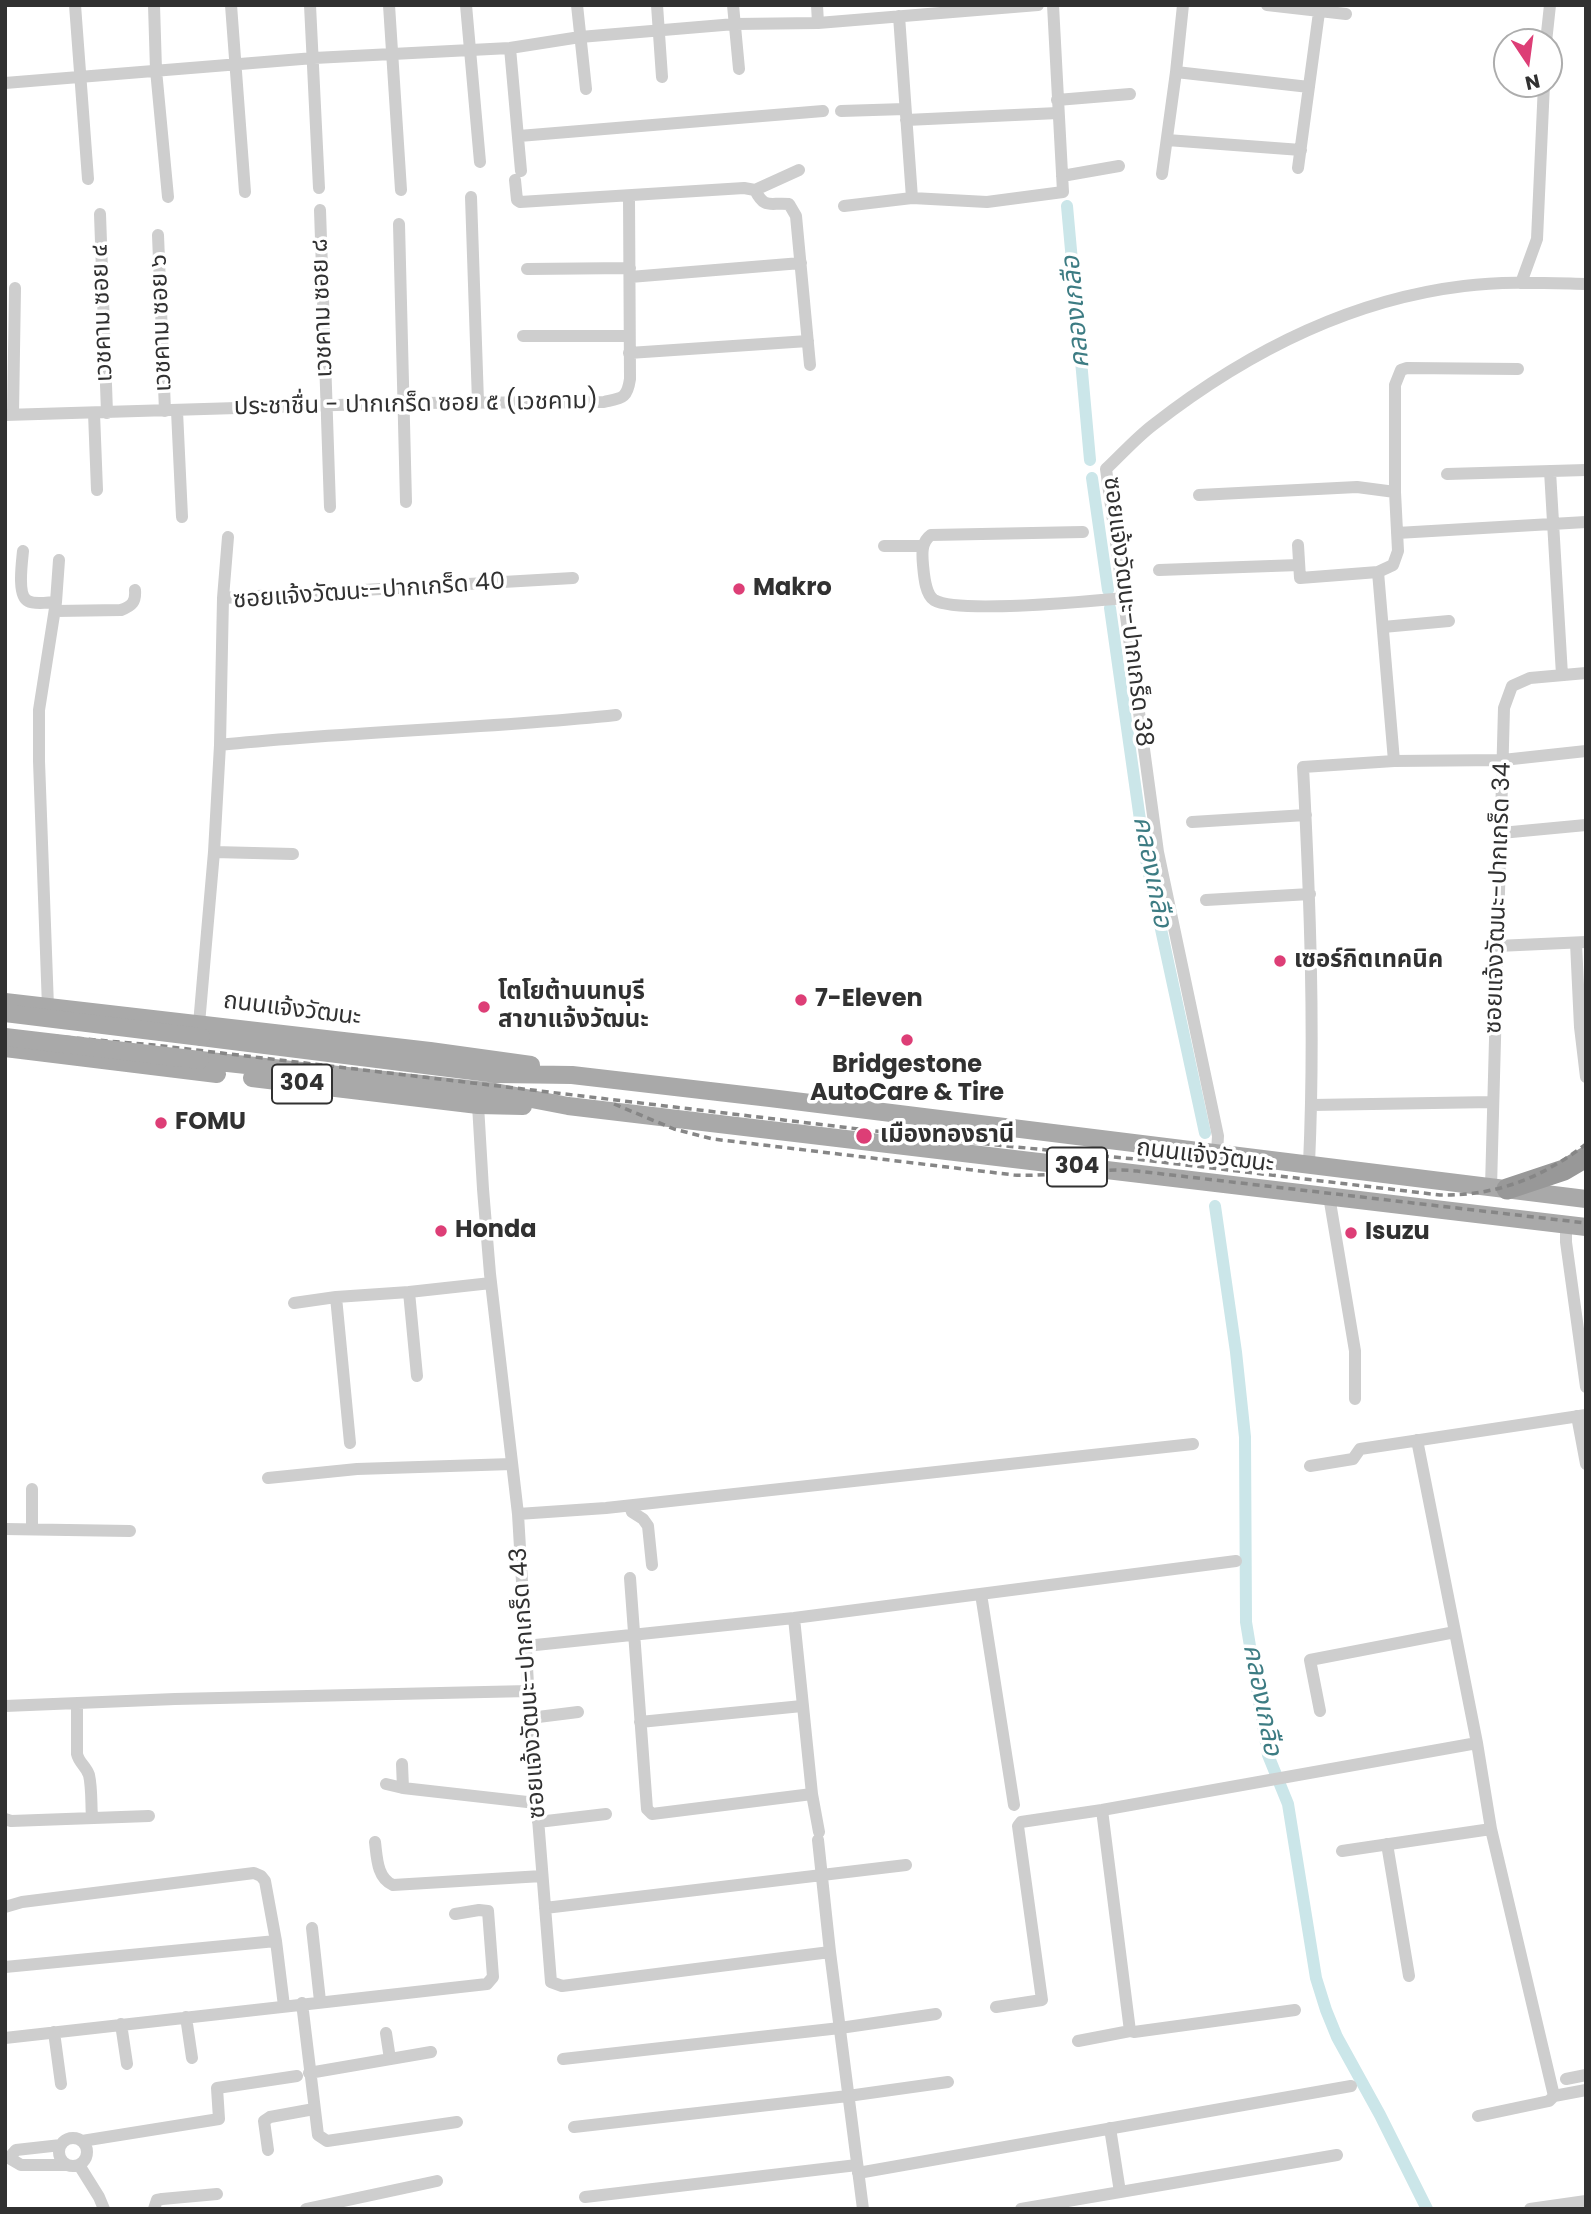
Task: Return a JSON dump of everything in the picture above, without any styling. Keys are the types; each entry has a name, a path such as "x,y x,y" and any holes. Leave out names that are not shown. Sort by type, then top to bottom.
{"highway":[{"path":"1499,1188 1548,1176 1583,1160"}],"main road":[{"name":"ถนนแจ้งวัฒนะ","path":"5,1002 89,1011 497,1074 572,1075 1586,1199"},
{"path":"36,1053 49,1048 58,1038 59,1026 53,1014 44,1006"},
{"path":"80,1058 70,1051 66,1040 67,1026 73,1018 89,1011"},
{"name":"ถนนแจ้งวัฒนะ","path":"5,1013 200,1030"},
{"name":"ถนนแจ้งวัฒนะ","path":"5,1037 495,1092 568,1106 1586,1227"},
{"name":"ถนนแจ้งวัฒนะ","path":"5,1048 478,1105 568,1106"}],"street":[{"path":"75,5 88,179"},
{"path":"154,5 156,70 168,197"},
{"path":"231,5 244,192"},
{"path":"310,5 319,188"},
{"path":"389,5 401,190"},
{"path":"466,5 480,162"},
{"path":"577,5 586,89"},
{"path":"657,5 662,77"},
{"path":"733,5 740,69"},
{"path":"817,5 818,23"},
{"path":"5,83 314,58 510,48 580,37 735,24 818,23 1038,5"},
{"path":"844,206 912,198 987,202 1063,192 1053,5"},
{"path":"1162,174 1183,5"},
{"path":"1267,5 1320,8 1346,14"},
{"path":"1548,28 1550,5"},
{"path":"1298,168 1320,8"},
{"path":"899,16 912,198"},
{"path":"510,48 519,136 517,198 520,202 744,188 755,190 799,170"},
{"path":"1176,72 1309,87"},
{"path":"841,111 906,114 1058,107 1130,93"},
{"path":"1521,282 1537,239 1543,98"},
{"path":"519,136 823,111"},
{"path":"1167,140 1301,150"},
{"path":"1062,176 1119,166"},
{"path":"755,190 760,200 767,205 789,204 796,216 810,365"},
{"path":"471,197 478,402"},
{"name":"ประชาชื่น - ปากเกร็ด ซอย ๕ (เวชคาม)","path":"9,415 403,403 604,402 622,398 628,391 630,379 629,197"},
{"name":"เวชคาม ซอย ๘","path":"320,210 330,508"},
{"name":"เวชคาม ซอย ๔","path":"97,490 100,413 100,214"},
{"path":"399,224 406,502"},
{"name":"เวชคาม ซอย ๖","path":"158,235 182,517"},
{"path":"527,269 630,272 801,263"},
{"name":"ซอยแจ้งวัฒนะ-ปากเกร็ด 38","path":"1217,1152 1218,1136 1158,852 1106,469 1152,426 1249,360 1299,333 1347,313 1409,295 1465,286 1521,282 1586,284"},
{"path":"9,415 15,288"},
{"path":"523,336 629,336"},
{"path":"629,354 808,341"},
{"path":"1298,545 1300,578 1378,572 1393,565 1398,551 1395,385 1401,370 1518,369"},
{"path":"1447,474 1586,470"},
{"path":"1550,471 1562,675"},
{"path":"1199,495 1357,487 1395,492"},
{"path":"1397,533 1586,522"},
{"path":"1083,532 931,536 926,539 923,547 922,563 928,594 934,600 956,605 1023,605 1124,598"},
{"path":"223,598 228,537"},
{"path":"884,546 923,547"},
{"path":"23,551 21,587 28,602 56,607 121,610 131,606 135,600 135,590"},
{"path":"44,1006 39,710 56,607 59,560"},
{"path":"1159,570 1299,565"},
{"path":"1378,572 1394,761"},
{"name":"ซอยแจ้งวัฒนะ-ปากเกร็ด 40","path":"200,1030 220,745 223,598 573,578"},
{"path":"1383,627 1449,621"},
{"name":"ซอยแจ้งวัฒนะ-ปากเกร็ด 34","path":"1499,1188 1493,1102 1504,708 1512,686 1530,678 1586,673"},
{"path":"220,745 304,736 515,724 617,715"},
{"path":"1309,1164 1312,1105 1310,894 1303,767 1394,761 1503,760 1586,751"},
{"path":"1192,822 1306,815"},
{"path":"1501,833 1586,825"},
{"path":"214,852 293,854"},
{"path":"1206,900 1310,894"},
{"path":"1497,946 1581,942 1580,1027 1586,1077"},
{"path":"1312,1105 1493,1102"},
{"name":"ซอยแจ้งวัฒนะ-ปากเกร็ด 43","path":"478,1105 491,1283 518,1514 528,1691 551,1982 562,1986 830,1952"},
{"path":"1329,1196 1355,1351 1355,1399"},
{"path":"1566,1225 1586,1387"},
{"path":"294,1303 491,1283"},
{"path":"409,1292 416,1376"},
{"path":"335,1297 350,1443"},
{"path":"1310,1466 1353,1459 1360,1449 1581,1415 1586,1464"},
{"path":"1417,1440 1477,1743 1491,1829 1554,2096"},
{"path":"518,1514 630,1506 1193,1444"},
{"path":"268,1478 357,1469 512,1464"},
{"path":"32,1489 32,1529"},
{"path":"630,1506 632,1512 648,1526 652,1565"},
{"path":"5,1529 130,1531"},
{"path":"526,1646 794,1618 1236,1561"},
{"path":"630,1578 647,1809 652,1814 812,1794"},
{"path":"981,1594 1014,1805"},
{"path":"794,1618 830,1952 863,2209"},
{"path":"1320,1710 1310,1660 1455,1632"},
{"path":"5,1706 528,1691"},
{"path":"77,1703 77,1754 79,1762 87,1768 90,1779 92,1818"},
{"path":"640,1722 802,1706"},
{"path":"530,1717 578,1712"},
{"path":"996,2007 1042,2000 1018,1826 1021,1822 1477,1743"},
{"path":"402,1764 403,1788"},
{"path":"386,1784 536,1802"},
{"path":"1102,1810 1130,2031"},
{"path":"538,1822 606,1814"},
{"path":"5,1819 11,1821 149,1816"},
{"path":"1342,1851 1491,1829"},
{"path":"375,1842 379,1869 385,1882 393,1885 542,1876"},
{"path":"1387,1844 1409,1976"},
{"path":"545,1908 906,1865"},
{"path":"5,1906 254,1873 265,1881 284,2006"},
{"path":"5,2038 486,1984 493,1977 488,1911 455,1914"},
{"path":"312,1928 320,2001"},
{"path":"5,1967 276,1941"},
{"path":"302,2003 303,2075 314,2109 318,2134 327,2141 457,2122"},
{"path":"1078,2040 1295,2010"},
{"path":"563,2059 840,2028 936,2014"},
{"path":"186,2017 192,2058"},
{"path":"121,2024 127,2064"},
{"path":"54,2032 61,2084"},
{"path":"386,2033 390,2059"},
{"path":"82,2141 219,2119 217,2088 431,2052"},
{"path":"1566,2080 1586,2075"},
{"path":"573,2127 948,2082"},
{"path":"585,2197 858,2169 1351,2086"},
{"path":"1478,2116 1586,2090"},
{"path":"268,2150 264,2121 270,2117 314,2109"},
{"path":"1110,2128 1119,2192"},
{"path":"61,2145 16,2150 7,2158 21,2165 74,2165 86,2159 88,2154 82,2141 68,2138 59,2149 60,2158 74,2165 104,2209"},
{"path":"1021,2209 1337,2155"},
{"path":"306,2209 437,2181"},
{"path":"154,2209 157,2200 217,2194"},
{"path":"1530,2209 1586,2201"}],"waterway":[{"name":"คลองเกลือ","path":"1067,206 1090,460"},
{"name":"คลองเกลือ","path":"1092,478 1108,590"},
{"name":"คลองเกลือ","path":"1110,608 1145,855 1205,1133"},
{"name":"คลองเกลือ","path":"1215,1206 1245,1437 1246,1622 1268,1755 1288,1804 1316,1978 1326,2010 1337,2037 1427,2209"}],"railway":[{"path":"5,1032 154,1045 1440,1195 1480,1192 1518,1183 1552,1166 1586,1144"},
{"path":"614,1104 674,1129 713,1139 1014,1175 1137,1171 1586,1223"}],"place":[{"name":"Makro","path":"739,589"},
{"name":"เซอร์กิตเทคนิค","path":"1280,961"},
{"name":"7-Eleven","path":"801,1000"},
{"name":"โตโยต้านนทบุรี สาขาแจ้งวัฒนะ","path":"484,1007"},
{"name":"Bridgestone AutoCare & Tire","path":"907,1040"},
{"name":"FOMU","path":"161,1123"},
{"name":"เมืองทองธานี","path":"864,1136"},
{"name":"Honda","path":"441,1231"},
{"name":"Isuzu","path":"1351,1233"}]}
